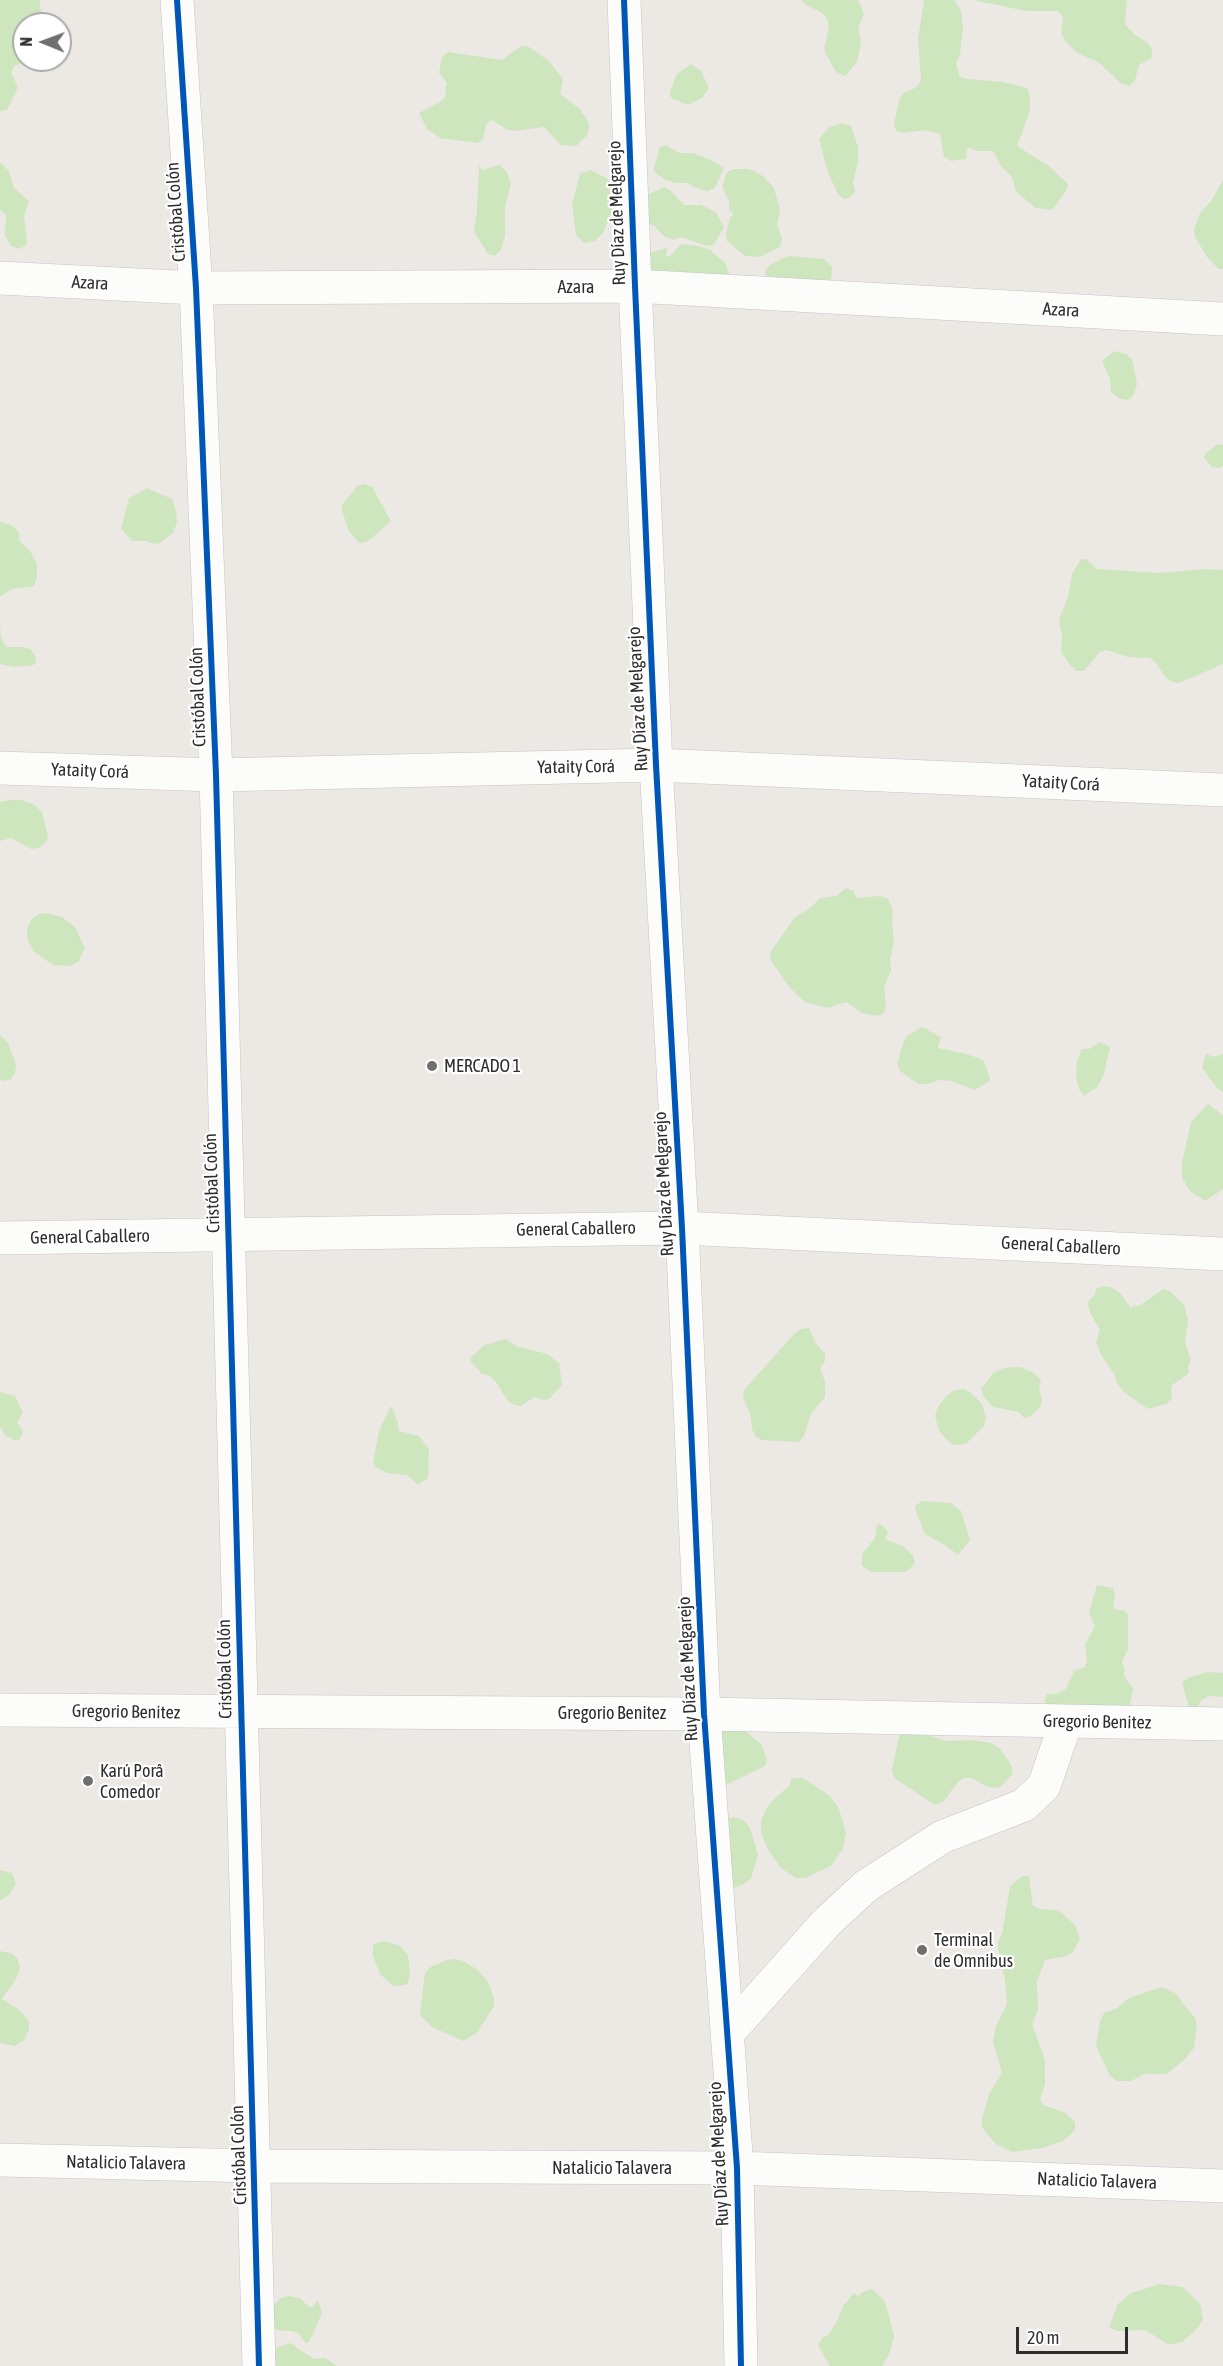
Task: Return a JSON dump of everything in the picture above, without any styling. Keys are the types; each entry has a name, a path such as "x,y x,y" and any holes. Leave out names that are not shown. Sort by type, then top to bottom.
{"street":[{"name":"Cristóbal Colón","path":"177,0 196,288 216,775 259,2366"},
{"name":"Ruy Díaz de Melgarejo","path":"624,0 656,765 682,1228 704,1714 737,2168 741,2366"},
{"name":"Azara","path":"0,278 196,288 635,286 1223,319"},
{"name":"Yataity Corá","path":"0,768 216,775 656,765 1223,790"},
{"name":"General Caballero","path":"0,1238 682,1228 1223,1254"},
{"name":"Gregorio Benitez","path":"0,1710 704,1714 1223,1724"},
{"path":"728,2033 826,1923 866,1886 942,1837 1024,1805 1044,1786 1066,1722"},
{"name":"Natalicio Talavera","path":"0,2160 255,2166 737,2168 1223,2186"}],"green space":[{"path":"0,0 40,0 40,9 44,12 12,12 11,73 18,87 7,110 0,111"},
{"path":"801,0 857,0 860,4 864,14 858,28 861,40 857,62 844,76 836,72 825,52 829,27 827,19 822,13"},
{"path":"924,0 954,0 961,11 963,26 960,56 956,62 959,76 1027,88 1030,96 1030,111 1017,146 1050,167 1068,184 1066,191 1052,210 1036,208 1016,192 1012,177 1001,166 993,151 977,151 970,148 967,149 966,159 951,161 944,157 940,134 925,130 903,133 896,131 894,124 899,100 903,93 917,87 921,80 918,39"},
{"path":"973,0 1127,0 1125,24 1135,35 1148,43 1152,50 1152,58 1139,65 1135,80 1130,86 1122,84 1098,62 1077,53 1065,41 1061,33 1063,17 1058,11 1026,11"},
{"path":"521,46 529,47 549,61 563,79 560,94 579,108 588,121 587,135 576,146 561,145 544,127 513,131 492,120 486,124 483,139 478,143 440,138 427,129 419,113 440,102 446,96 447,83 439,73 442,57 448,52 502,60"},
{"path":"691,64 701,71 709,88 702,98 688,105 673,99 670,91 677,74"},
{"path":"843,123 851,126 858,147 858,161 853,183 855,191 851,197 844,199 838,194 828,173 819,139 829,127"},
{"path":"666,145 680,153 693,153 709,159 724,168 715,188 708,191 687,183 675,183 653,171 660,147"},
{"path":"0,162 9,171 14,188 29,201 24,216 27,242 19,249 11,246 5,235 6,216 0,209"},
{"path":"479,165 482,170 499,165 507,172 511,184 505,206 505,236 500,251 494,256 488,254 474,232"},
{"path":"734,169 749,169 763,176 774,188 780,210 777,225 782,239 780,247 760,257 745,256 727,241 726,233 730,217 734,215 729,209 729,201 722,187 727,172"},
{"path":"591,170 608,179 615,195 614,206 603,233 595,241 584,243 576,235 572,205 580,173"},
{"path":"1223,180 1223,269 1219,269 1207,257 1195,237 1194,229 1200,213 1211,201"},
{"path":"664,187 684,205 701,205 716,212 724,227 714,244 707,246 681,237 673,240 643,221 640,198"},
{"path":"681,244 710,250 725,263 731,278 652,278 649,253 667,248 666,256 670,256"},
{"path":"791,256 824,259 832,267 831,283 767,279 765,271 770,265"},
{"path":"1114,351 1126,354 1132,359 1137,384 1134,395 1128,400 1120,399 1111,392 1110,379 1102,361"},
{"path":"1217,444 1223,445 1223,466 1220,468 1212,467 1204,458 1205,454"},
{"path":"364,484 372,487 391,521 367,542 359,543 348,530 341,506 357,486"},
{"path":"147,488 172,499 176,511 177,522 173,533 158,544 132,541 121,529 129,498"},
{"path":"0,521 14,527 19,533 19,540 30,551 37,564 37,578 34,586 12,589 0,597"},
{"path":"1081,559 1086,559 1097,569 1158,573 1205,569 1223,570 1223,664 1179,683 1172,682 1165,677 1150,658 1128,657 1106,650 1099,653 1084,671 1076,671 1061,652 1062,636 1059,620 1068,597 1072,574"},
{"path":"0,623 4,644 7,647 30,649 35,655 36,663 14,667 0,664"},
{"path":"21,800 33,804 42,812 48,837 39,848 31,849 11,838 0,841 0,802"},
{"path":"846,888 854,891 856,898 880,896 888,899 893,910 894,943 890,958 891,970 884,988 886,1005 884,1013 877,1016 862,1013 846,1002 827,1008 805,1002 790,988 771,961 770,953 795,917 821,898 836,896"},
{"path":"46,913 62,917 75,927 85,948 78,962 70,966 53,965 33,951 27,937 27,929 32,919 39,914"},
{"path":"922,1027 941,1037 938,1048 983,1060 990,1079 988,1082 974,1090 952,1081 939,1080 918,1084 900,1071 897,1064 903,1043 907,1036"},
{"path":"0,1035 8,1043 16,1065 11,1079 3,1081 0,1080"},
{"path":"1099,1042 1110,1047 1104,1074 1097,1087 1084,1096 1079,1089 1076,1077 1077,1061 1082,1049 1089,1049"},
{"path":"1206,1053 1212,1057 1223,1054 1223,1092 1217,1088 1202,1068"},
{"path":"1208,1104 1223,1115 1223,1189 1205,1201 1191,1192 1182,1178 1182,1163 1191,1122"},
{"path":"1103,1286 1111,1287 1121,1294 1131,1308 1134,1305 1139,1306 1163,1289 1171,1292 1184,1305 1188,1320 1185,1343 1191,1359 1188,1367 1189,1373 1171,1386 1172,1398 1166,1404 1148,1409 1124,1392 1101,1355 1096,1342 1100,1330 1088,1305 1096,1289"},
{"path":"809,1328 815,1342 825,1354 825,1361 820,1368 825,1382 825,1397 811,1414 804,1436 799,1442 761,1440 755,1436 752,1429 750,1413 743,1398 744,1390 794,1334 801,1329"},
{"path":"506,1339 516,1346 547,1354 559,1363 562,1385 549,1399 534,1397 521,1406 514,1405 507,1400 490,1376 482,1374 471,1362 472,1356 484,1345"},
{"path":"1020,1367 1034,1373 1041,1381 1040,1407 1028,1418 1024,1418 1019,1412 993,1407 984,1397 981,1389 993,1373 1004,1368"},
{"path":"964,1389 982,1404 986,1418 984,1426 967,1443 951,1444 939,1431 935,1416 946,1396 953,1391"},
{"path":"0,1392 15,1396 23,1413 17,1422 23,1432 20,1439 16,1441 5,1435 0,1427"},
{"path":"391,1406 399,1431 419,1436 429,1449 428,1478 418,1485 407,1475 387,1473 375,1467 373,1463 379,1431"},
{"path":"923,1501 951,1503 961,1511 970,1540 958,1555 925,1534 915,1509 916,1505"},
{"path":"877,1524 887,1530 885,1539 904,1547 913,1556 915,1563 906,1572 872,1572 862,1566 862,1554 875,1538"},
{"path":"1097,1585 1113,1588 1115,1595 1113,1606 1116,1610 1123,1610 1128,1615 1128,1649 1122,1662 1125,1669 1124,1676 1133,1689 1130,1704 1139,1712 1048,1708 1044,1701 1047,1694 1055,1694 1066,1689 1074,1671 1085,1667 1087,1659 1085,1644 1095,1626 1089,1613"},
{"path":"1207,1672 1223,1673 1223,1697 1209,1696 1202,1700 1196,1708 1189,1708 1182,1682"},
{"path":"743,1729 761,1744 767,1759 765,1766 724,1786 711,1731"},
{"path":"908,1730 947,1741 973,1740 991,1743 999,1748 1008,1760 1012,1767 1012,1774 1002,1786 995,1788 972,1778 964,1778 958,1782 943,1802 935,1805 894,1778 892,1769 900,1732"},
{"path":"792,1778 803,1778 830,1796 839,1809 846,1833 843,1849 831,1866 805,1878 796,1878 781,1868 768,1850 761,1833 761,1821 766,1809 789,1786"},
{"path":"734,1817 745,1821 750,1828 758,1855 751,1878 744,1884 733,1888 725,1819"},
{"path":"0,1870 12,1873 16,1884 10,1894 0,1901"},
{"path":"1022,1876 1029,1876 1033,1906 1040,1909 1057,1910 1063,1914 1075,1925 1080,1939 1073,1952 1067,1956 1045,1960 1037,1981 1038,2010 1032,2024 1045,2060 1045,2084 1040,2099 1043,2105 1064,2112 1075,2122 1075,2130 1063,2141 1042,2148 1012,2152 997,2145 986,2133 982,2126 982,2118 989,2094 1002,2073 993,2041 996,2026 1007,2004 998,1941 1002,1934 1010,1886"},
{"path":"384,1941 400,1946 408,1955 410,1974 408,1983 405,1985 393,1986 380,1974 373,1956 373,1948 374,1944"},
{"path":"0,1951 11,1953 18,1959 20,1968 16,1979 2,1999 19,2010 29,2021 29,2029 24,2040 15,2046 0,2043"},
{"path":"455,1959 478,1970 488,1982 494,1999 494,2006 477,2033 463,2041 432,2027 420,2015 425,1973 430,1967"},
{"path":"1161,1987 1175,1993 1195,2018 1197,2025 1194,2048 1167,2074 1145,2074 1131,2081 1117,2081 1110,2076 1096,2046 1100,2021 1104,2013 1117,2008 1129,1998"},
{"path":"1160,2284 1183,2287 1200,2304 1203,2320 1194,2332 1182,2342 1167,2344 1146,2330 1117,2331 1109,2327 1118,2304 1131,2293"},
{"path":"872,2289 884,2300 889,2315 894,2337 890,2352 882,2366 830,2366 818,2345 822,2338 829,2334 843,2306 854,2293 858,2296"},
{"path":"289,2296 300,2298 309,2307 313,2307 318,2300 322,2313 309,2342 305,2343 298,2333 293,2331 275,2330 270,2323 272,2307 281,2298"},
{"path":"290,2343 314,2359 325,2358 337,2366 275,2366 272,2356 276,2348"}],"cycle path":[{"path":"177,0 196,288 216,775 259,2366"},
{"path":"624,0 656,765 682,1228 704,1714 737,2168 741,2366"}],"place":[{"name":"MERCADO 1","path":"432,1066"},
{"name":"Karú Porâ Comedor","path":"88,1781"},
{"name":"Terminal de Omnibus","path":"922,1950"}]}
